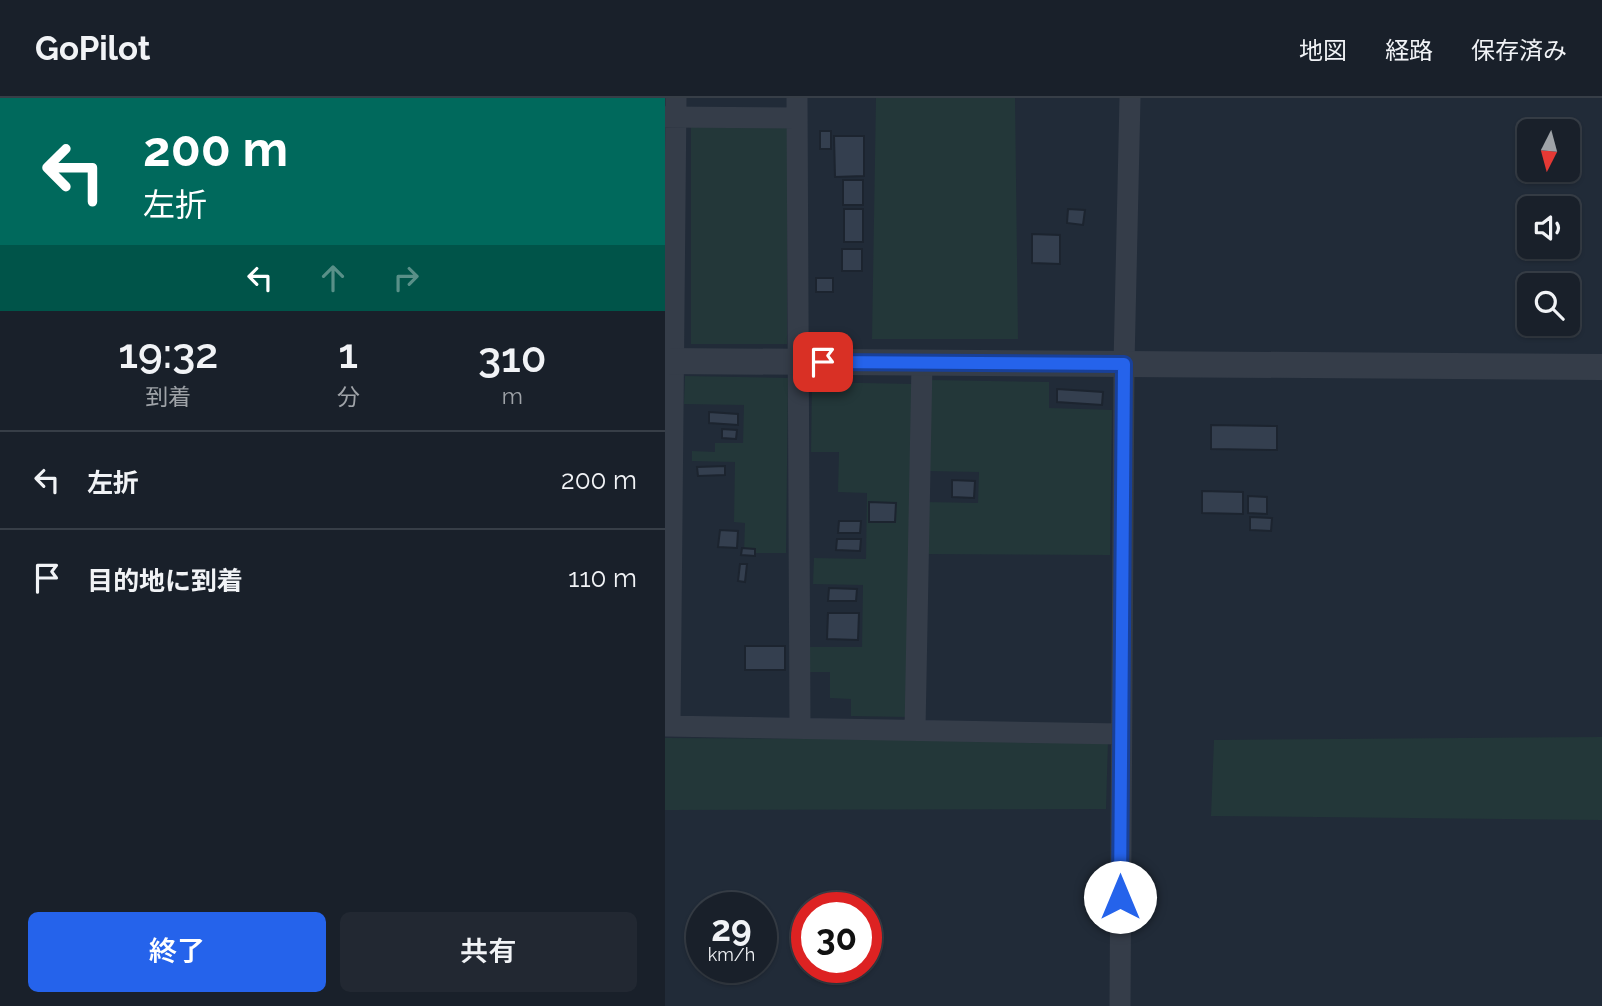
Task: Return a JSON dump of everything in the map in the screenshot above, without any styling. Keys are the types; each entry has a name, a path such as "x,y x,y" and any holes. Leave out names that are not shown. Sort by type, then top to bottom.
{"street":[{"path":"1119,1006 1129,98"},
{"path":"800,728 797,108 672,111 667,726 1121,734"},
{"path":"669,361 1602,367"},
{"path":"915,730 922,363"}],"green space":[{"path":"876,98 1015,98 1018,339 872,339"},
{"path":"691,123 787,124 787,344 691,344"},
{"path":"685,376 788,378 786,553 744,553 745,523 734,522 735,462 692,461 692,451 715,452 715,443 743,443 744,405 684,404"},
{"path":"930,380 1049,382 1049,408 1112,410 1110,555 923,554 924,502 978,503 979,472 928,471"},
{"path":"812,382 913,384 908,717 851,716 851,699 830,698 830,672 809,672 810,647 862,647 863,585 813,584 814,558 866,559 867,493 838,492 839,452 811,452"},
{"path":"1602,737 1602,820 1211,816 1214,740"},
{"path":"665,738 1108,740 1106,809 665,810"}],"building":[{"path":"820,131 831,131 831,149 820,149"},
{"path":"834,136 864,136 864,176 835,177"},
{"path":"843,180 863,180 863,205 843,205"},
{"path":"844,209 863,209 863,242 844,242"},
{"path":"1068,209 1085,210 1083,225 1067,223"},
{"path":"1032,234 1060,235 1060,264 1032,263"},
{"path":"842,249 862,249 862,271 842,271"},
{"path":"816,278 833,278 833,292 816,292"},
{"path":"1057,389 1103,392 1102,405 1057,402"},
{"path":"709,412 738,414 738,425 709,423"},
{"path":"1211,425 1277,426 1277,450 1211,449"},
{"path":"722,429 737,430 736,439 722,438"},
{"path":"725,466 725,475 698,476 697,467"},
{"path":"952,480 975,481 974,498 952,497"},
{"path":"1202,491 1243,492 1243,514 1202,513"},
{"path":"1248,496 1267,497 1267,514 1248,513"},
{"path":"869,502 896,503 895,522 869,522"},
{"path":"1250,517 1272,518 1271,531 1250,530"},
{"path":"839,521 861,521 860,533 838,533"},
{"path":"720,530 738,531 737,548 718,547"},
{"path":"837,539 861,539 860,551 836,550"},
{"path":"742,548 755,549 755,556 741,555"},
{"path":"740,564 747,564 745,582 738,581"},
{"path":"829,588 857,589 856,601 828,601"},
{"path":"828,613 859,613 858,640 827,639"},
{"path":"745,646 785,646 785,670 745,670"}],"route":[{"path":"823,362 1124,364 1120,897"}]}
